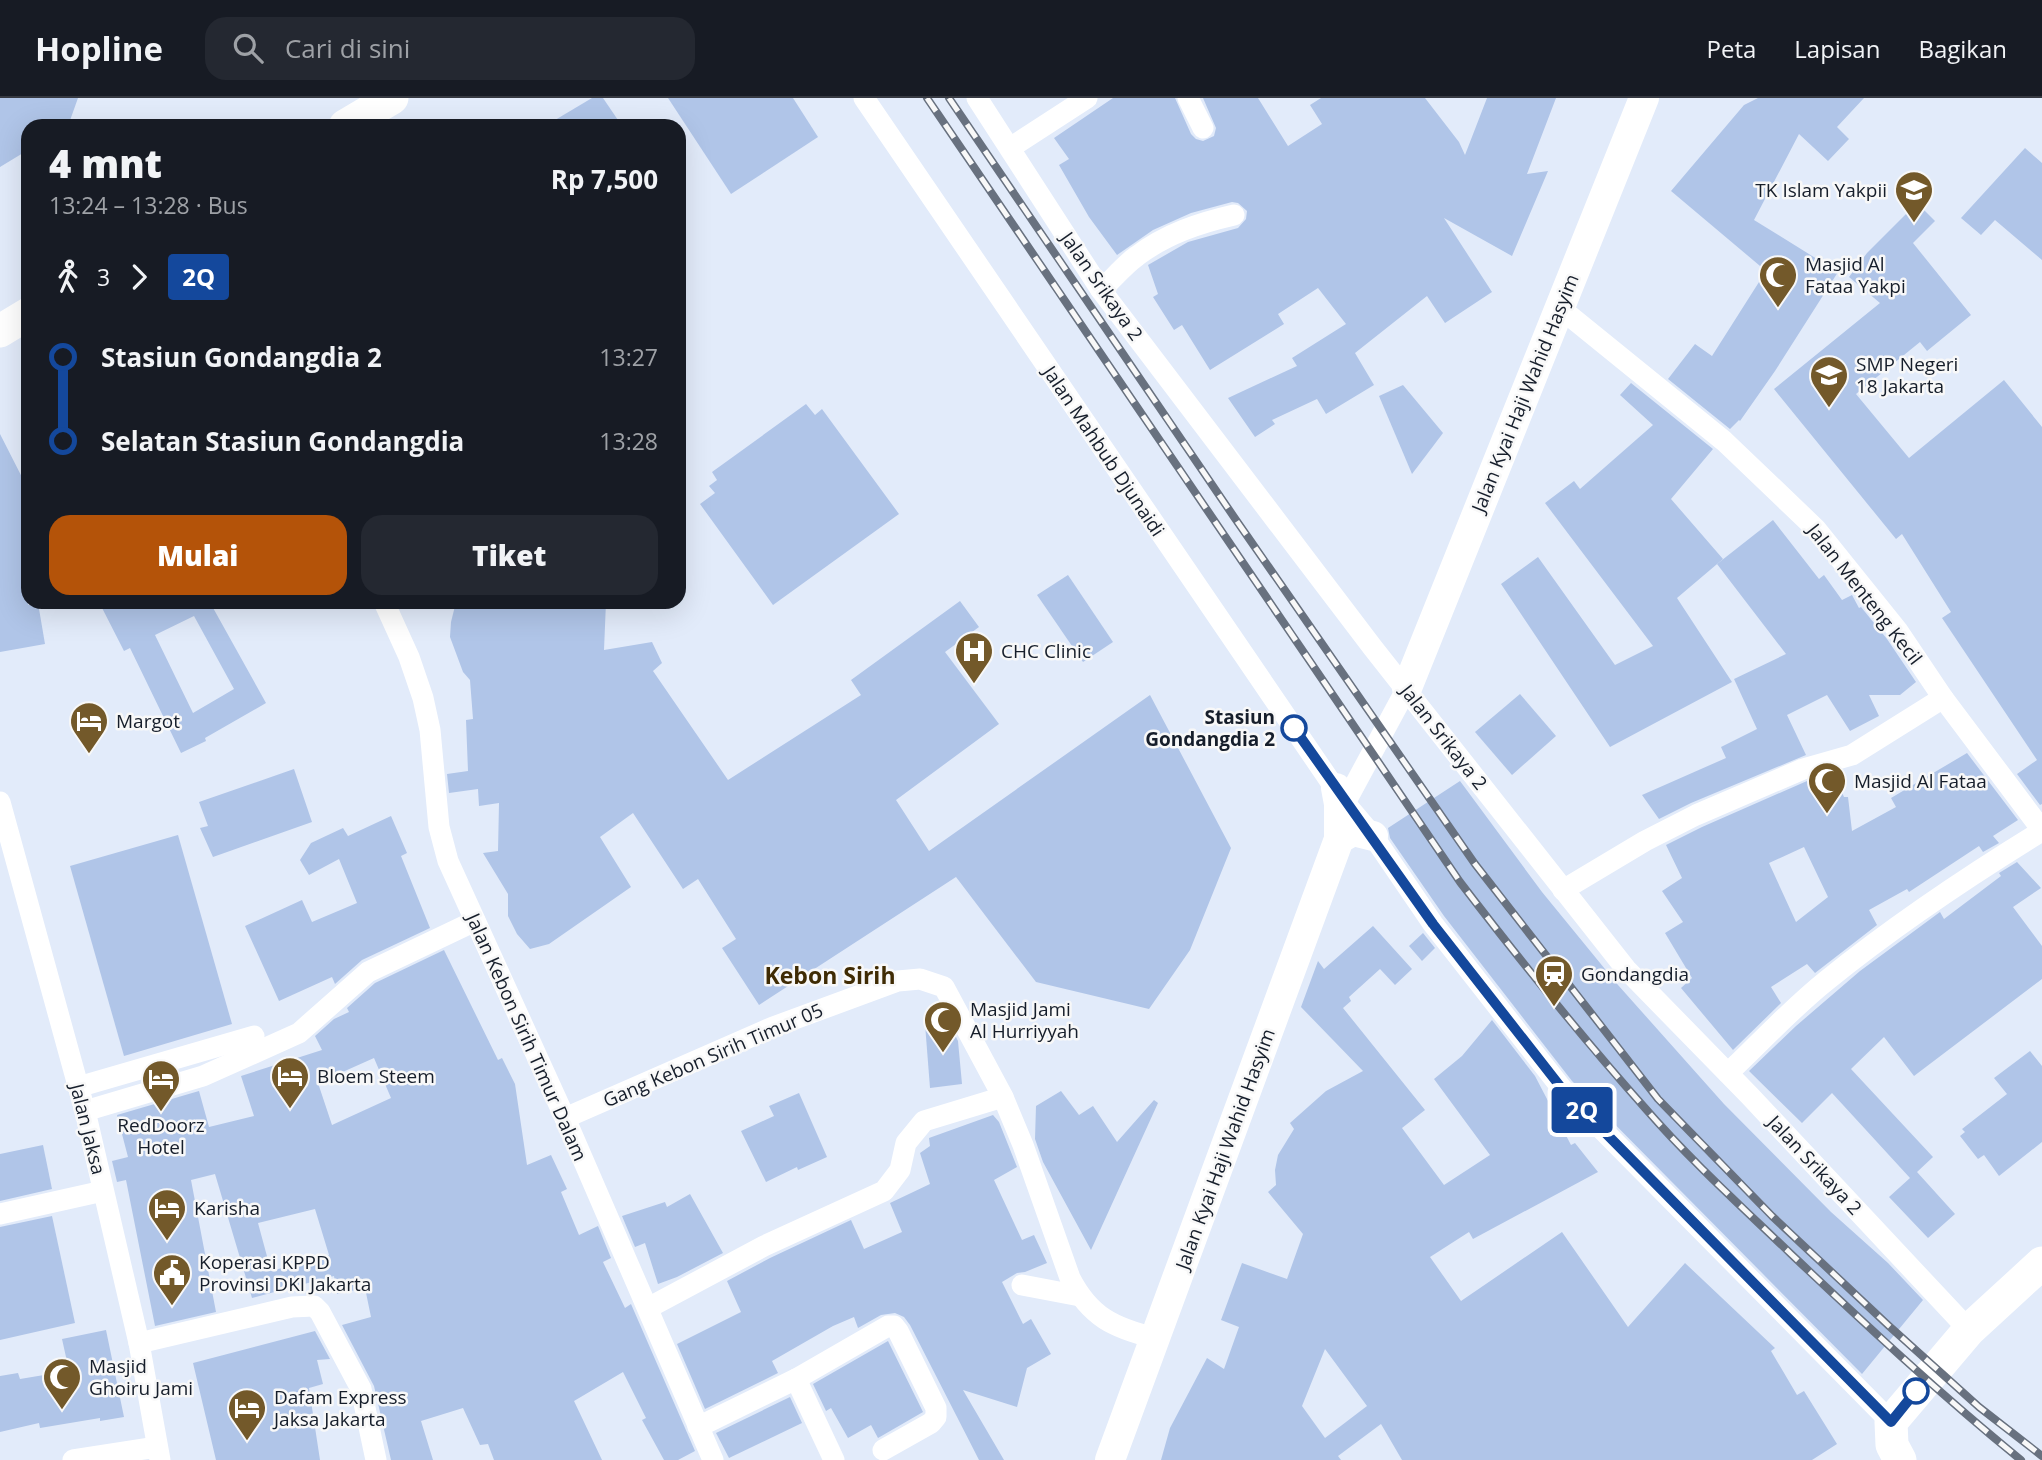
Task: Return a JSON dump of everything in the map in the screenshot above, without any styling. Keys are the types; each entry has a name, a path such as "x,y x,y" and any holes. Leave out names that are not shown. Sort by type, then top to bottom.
{"main road":[{"path":"357,119 392,98"},
{"path":"0,331 21,318"},
{"path":"1900,1460 1892,1445 1891,1422 1969,1329 2042,1264"}],"street":[{"name":"Jalan Mahbub Djunaidi","path":"864,98 1340,796 1373,836 1433,924 1563,1090 1891,1422"},
{"name":"Jalan Srikaya 2","path":"977,98 1101,290 1373,648 1626,969 1728,1073 1969,1329"},
{"path":"1010,148 1087,98"},
{"path":"1188,98 1203,128"},
{"name":"Jalan Kyai Haji Wahid Hasyim","path":"1407,688 1644,98"},
{"path":"1101,290 1136,257 1160,240 1199,223 1234,215"},
{"name":"Jalan Menteng Kecil","path":"1560,308 1724,441 1816,529 1898,631 1943,698 2042,831"},
{"name":"Jalan Kebon Sirih Timur Dalam","path":"387,609 409,657 423,698 430,730 439,827 448,861 565,1118 713,1460"},
{"path":"1373,836 1353,831 1339,839 1340,796 1407,688"},
{"path":"1563,890 1645,841 1696,815 1784,776 1852,755 1943,698"},
{"name":"Jalan Jaksa","path":"0,802 85,1111 139,1343 158,1454"},
{"path":"1728,1073 1824,982 1921,909 2042,831"},
{"name":"Jalan Kyai Haji Wahid Hasyim","path":"1110,1460 1339,839"},
{"path":"85,1111 203,1076 299,1033 368,971 475,922"},
{"name":"Gang Kebon Sirih Timur 05","path":"565,1118 773,1027 898,981 920,979 944,987 1003,1097 1070,1278 1080,1296"},
{"path":"78,1087 254,1036"},
{"path":"648,1308 764,1246 884,1191 900,1170 906,1143 924,1121 1003,1097"},
{"path":"0,1213 103,1191"},
{"path":"1022,1285 1080,1296 1098,1314 1120,1329 1155,1339"},
{"path":"139,1343 292,1307 307,1304 314,1306 320,1312 361,1388 376,1460"},
{"path":"698,1427 796,1378 888,1326 894,1326 936,1408 936,1417 931,1423 883,1450"},
{"path":"796,1378 834,1460"},
{"path":"1879,1460 1891,1422"},
{"path":"73,1460 158,1454"}],"building":[{"path":"0,98 78,98 70,119 21,119 21,154 0,167"},
{"path":"592,98 603,98 617,119 557,119"},
{"path":"668,98 793,98 818,137 731,194 686,125 686,119 682,119"},
{"path":"1113,98 1175,98 1191,134 1203,141 1214,136 1216,128 1203,98 1258,98 1288,146 1322,124 1310,105 1321,98 1425,98 1459,142 1465,155 1487,98 1556,98 1527,174 1548,171 1512,256 1444,218 1492,292 1445,323 1427,296 1355,353 1374,385 1326,414 1317,399 1272,420 1275,424 1255,437 1228,398 1297,366 1292,358 1346,324 1318,288 1278,314 1284,324 1210,370 1182,325 1174,330 1153,297 1158,294 1148,265 1188,242 1238,228 1246,219 1247,211 1238,203 1232,202 1191,213 1153,230 1117,255 1089,217 1059,165 1069,159 1054,138"},
{"path":"1758,98 1864,98 1837,127 1849,139 1828,161 1799,134 1754,220 1838,272 1775,371 1740,421 1730,429 1668,379 1695,344 1712,356 1766,271 1671,191 1744,105"},
{"path":"2025,148 2042,163 2042,260 1995,220 1981,235 1961,218"},
{"path":"1917,203 1935,221 1913,243 1971,315 1927,351 1920,342 1856,394 1909,458 2004,380 2042,427 2040,805 2017,774 2037,760 1942,618 1951,612 1902,534 1896,539 1774,389 1880,303 1849,277 1867,253"},
{"path":"1631,383 1713,449 1671,499 1723,559 1677,598 1732,682 1610,747 1501,584 1538,557 1615,665 1653,646 1545,503 1574,481 1580,489 1653,425 1620,395"},
{"path":"1403,385 1443,433 1412,474 1379,396"},
{"path":"806,404 815,415 822,409 899,514 773,605 700,504 715,493 709,486 717,480 712,472"},
{"path":"0,434 21,475 21,609 39,609 45,644 0,652"},
{"path":"1773,520 1819,579 1824,575 1842,600 1852,595 1859,608 1861,607 1887,639 1916,682 1900,695 1869,695 1879,716 1850,731 1827,695 1787,715 1806,755 1659,819 1642,795 1726,758 1721,747 1757,729 1734,679 1786,654 1717,564"},
{"path":"1068,575 1113,642 1083,662 1037,595"},
{"path":"960,601 979,627 945,652 999,724 896,800 929,851 1150,695 1231,848 1190,950 1149,1009 1036,982 956,877 759,1005 722,948 736,939 698,879 683,889 633,813 600,837 631,887 549,944 530,949 517,934 508,916 508,894 483,853 498,851 499,803 479,806 478,789 449,793 447,774 468,771 466,720 473,719 470,680 463,672 450,637 454,609 606,609 604,650 652,642 662,663 653,671 728,780 861,695 851,680"},
{"path":"103,609 214,609 266,703 205,738 206,741 181,753 130,648 124,651","holes":["194,616 234,689 193,713 155,635"]},
{"path":"1520,694 1556,736 1512,775 1475,732"},
{"path":"1967,753 2018,820 1993,836 1999,843 1983,852 1979,846 1909,892 1907,889 1869,910 1877,925 1815,973 1807,964 1771,987 1781,1003 1733,1050 1681,988 1692,978 1665,933 1683,922 1662,891 1682,878 1666,845 1807,781 1834,774 1844,797 1848,797 1852,831 1896,807 1891,798","holes":["1804,847 1828,897 1796,922 1769,863"]},
{"path":"294,769 312,822 213,857 200,828 208,826 199,802"},
{"path":"1460,781 1542,892 1618,985 1724,1104 1923,1300 1862,1374 1572,1081 1444,916 1390,838 1388,828"},
{"path":"391,816 407,853 401,856 430,928 362,960 335,984 332,977 279,1001 245,926 302,900 312,922 357,903 339,859 309,875 300,860 311,843 343,828 348,836"},
{"path":"178,835 232,1024 124,1056 70,866"},
{"path":"2017,862 2041,888 2013,907 2042,946 2042,979 1914,1076 1884,1037 1851,1069 1933,1157 1917,1172 1955,1214 1928,1238 1889,1197 1910,1178 1832,1093 1802,1123 1749,1071 1860,971 1940,912 1944,919 2001,876 1999,873"},
{"path":"1373,926 1412,969 1395,985 1380,969 1349,997 1351,1001 1343,1008 1425,1110 1402,1128 1444,1185 1490,1155 1434,1079 1462,1056 1492,1020 1535,1076 1571,1145 1575,1143 1598,1172 1473,1239 1469,1232 1430,1257 1461,1301 1562,1232 1628,1327 1685,1263 1775,1348 1771,1351 1797,1395 1804,1391 1837,1444 1812,1460 1402,1460 1381,1424 1338,1456 1341,1460 1161,1460 1170,1428 1207,1358 1224,1369 1239,1327 1221,1320 1242,1263 1287,1279 1303,1234 1268,1192 1276,1185 1278,1155 1294,1129 1290,1123 1326,1091 1363,1071 1301,1007 1318,961 1324,969","holes":["1325,1349 1367,1406 1325,1438 1302,1406"]},
{"path":"1423,933 1435,948 1422,961 1409,946"},
{"path":"444,950 498,1060 502,1058 515,1084 527,1165 551,1155 567,1189 561,1192 579,1235 598,1226 611,1258 603,1262 625,1308 631,1304 695,1451 678,1460 664,1460 642,1420 646,1418 623,1372 574,1401 602,1460 494,1460 488,1444 480,1445 463,1408 421,1421 433,1460 391,1460 374,1386 342,1325 371,1317 365,1288 337,1294 334,1276 252,1298 215,1174 191,1180 216,1312 155,1326 126,1180 117,1182 112,1161 128,1157 117,1115 199,1091 209,1127 254,1116 241,1076 322,1050 315,1036 334,1019 349,1012 347,1008 375,983","holes":["374,1058 391,1098 332,1125 318,1083","315,1209 329,1255 271,1271 258,1223"]},
{"name":"Masjid Jami Al Hurriyyah","path":"948,1021 958,1041 962,1084 930,1088 925,1024"},
{"path":"2030,1051 2042,1066 2042,1142 1999,1176 1984,1155 1978,1159 1960,1136 1965,1132 1962,1129 2007,1094 1994,1078"},
{"path":"1061,1091 1079,1115 1093,1106 1117,1142 1154,1100 1158,1103 1091,1250 1043,1162 1035,1139 1036,1106"},
{"path":"799,1093 827,1157 798,1170 797,1167 766,1182 741,1131 774,1116 769,1106"},
{"path":"993,1115 999,1122 1017,1167 994,1180 1022,1240 1034,1235 1047,1263 1017,1273 1002,1282 1023,1324 1031,1319 1051,1354 1027,1368 1017,1407 963,1390 1004,1460 979,1460 910,1325 904,1317 895,1313 881,1315 858,1328 854,1317 833,1326 772,1361 778,1373 705,1409 677,1344 741,1312 727,1281 851,1220 864,1249 902,1232 890,1203 930,1184 920,1153 930,1146 929,1138"},
{"path":"43,1145 52,1189 0,1201 0,1154"},
{"path":"690,1194 723,1253 658,1284 645,1243 635,1247 622,1216 665,1202 667,1207"},
{"path":"52,1216 75,1323 0,1340 0,1227"},
{"path":"106,1330 124,1417 100,1421 100,1418 40,1428 39,1423 0,1432 0,1376 18,1373 20,1379 62,1372 61,1367 68,1366 62,1339"},
{"path":"315,1331 330,1359 317,1360 323,1384 309,1388 320,1460 216,1460 193,1363"},
{"path":"888,1341 923,1412 878,1438 871,1425 848,1438 831,1408 826,1411 813,1384"},
{"path":"790,1397 802,1423 729,1458 716,1433"}],"railway":[{"path":"927,98 1460,882 1527,968 1573,1025 1698,1165 1876,1333 2021,1460"},
{"path":"949,98 1234,517 1475,864 1658,1099 1772,1216 1889,1326 1979,1407 2042,1456"}],"bus line":[{"name":"2Q","path":"1294,728 1433,924 1563,1090 1891,1422 1916,1391"}],"place":[{"name":"TK Islam Yakpii","path":"1914,224"},
{"name":"Masjid Al Fataa Yakpi","path":"1778,309"},
{"name":"SMP Negeri 18 Jakarta","path":"1829,409"},
{"name":"CHC Clinic","path":"974,685"},
{"name":"Stasiun Gondangdia 2","path":"1294,728"},
{"name":"Margot","path":"89,755"},
{"name":"Masjid Al Fataa","path":"1827,815"},
{"name":"Gondangdia","path":"1554,1008"},
{"name":"Masjid Jami Al Hurriyyah","path":"943,1054"},
{"name":"Bloem Steem","path":"290,1110"},
{"name":"RedDoorz Hotel","path":"161,1113"},
{"name":"Karisha","path":"167,1242"},
{"name":"Koperasi KPPD Provinsi DKI Jakarta","path":"172,1307"},
{"name":"Masjid Ghoiru Jami","path":"62,1411"},
{"name":"Dafam Express Jaksa Jakarta","path":"247,1442"}],"district":[{"name":"Kebon Sirih","path":"830,976"}]}
